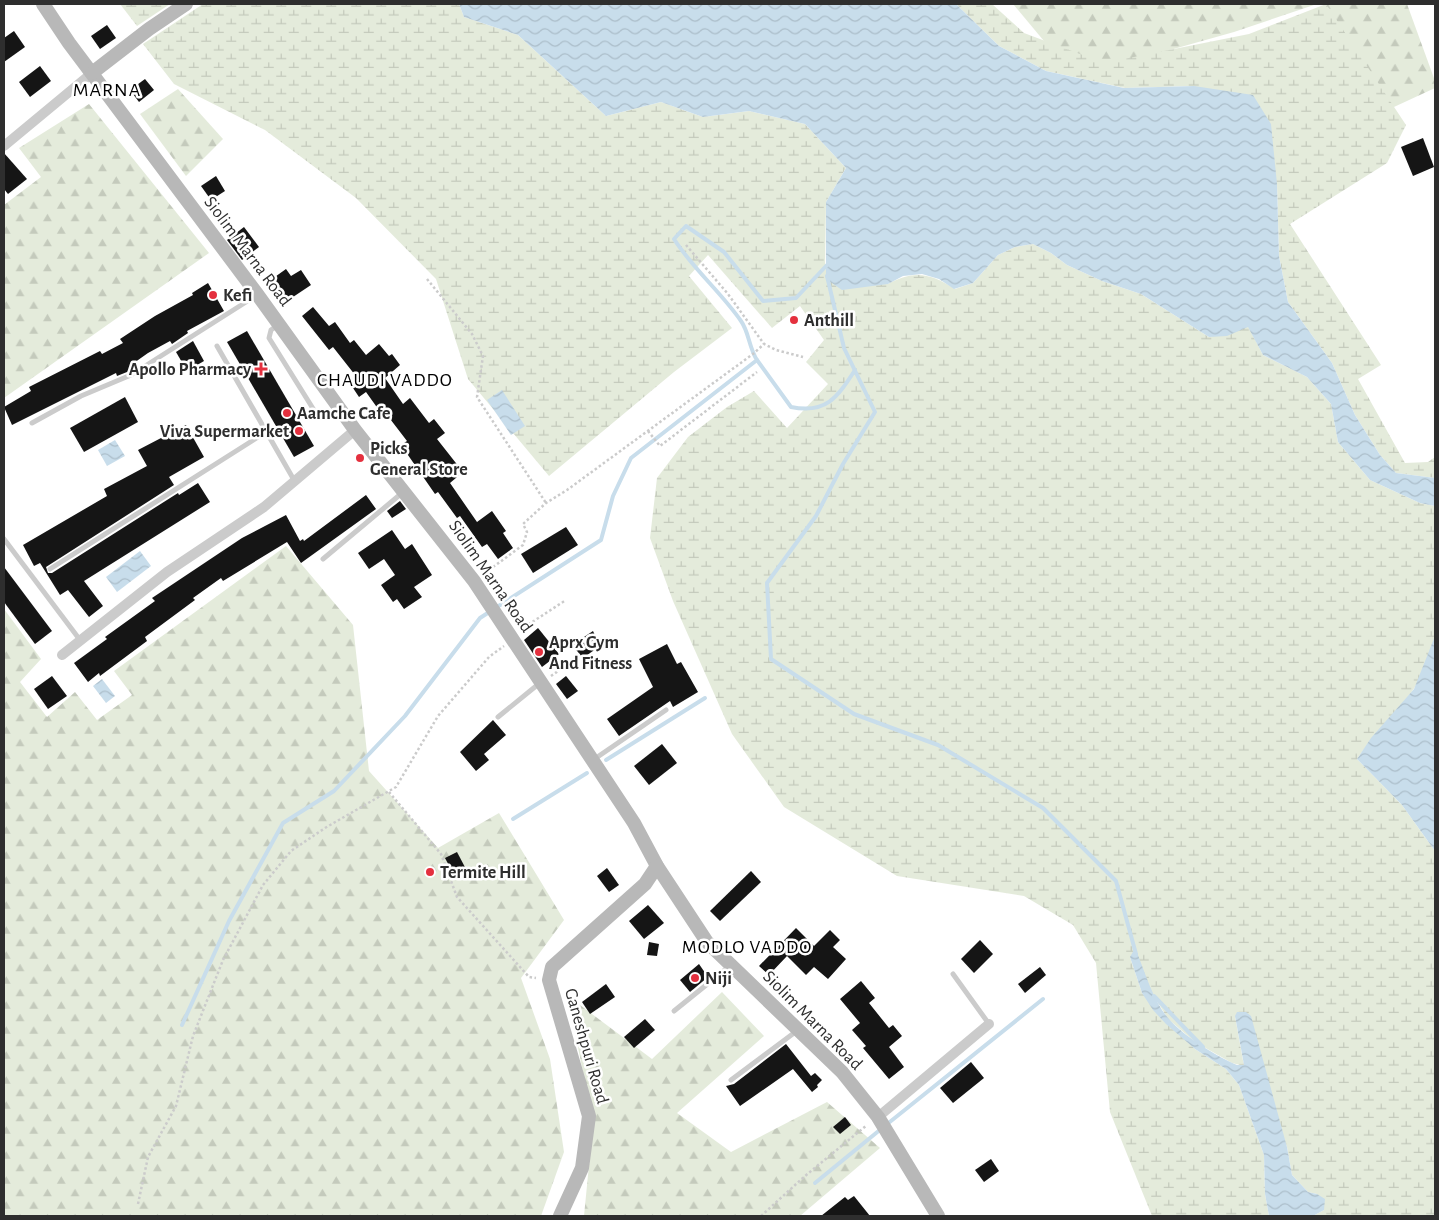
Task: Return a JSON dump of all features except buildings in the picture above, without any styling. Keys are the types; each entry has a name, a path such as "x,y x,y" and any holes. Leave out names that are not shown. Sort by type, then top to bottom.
{"main road":[{"name":"Siolim Marna Road","path":"44,4 92,74 257,294 355,430 474,580 634,823 657,866 707,942 842,1072 878,1117 938,1216"},
{"path":"92,74 148,29 186,4"},
{"name":"Ganeshpuri Road","path":"560,1216 582,1168 589,1116 549,980 552,967 645,884 657,866"}],"street":[{"path":"4,146 92,74"},
{"path":"62,655 166,572 264,507 355,430"},
{"path":"878,1117 989,1024"}],"lane":[{"path":"32,424 81,396 131,375 257,294"},
{"path":"279,324 271,330 269,338 316,415 327,415 339,407"},
{"path":"217,346 294,480"},
{"path":"50,569 266,432"},
{"path":"323,559 405,491"},
{"path":"4,539 80,641"},
{"path":"498,717 541,682"},
{"path":"592,760 666,710"},
{"path":"674,1011 731,965"},
{"path":"953,974 989,1024"},
{"path":"731,1080 798,1030"}],"path":[{"path":"686,245 728,294 764,344 776,350 803,357"},
{"path":"427,279 472,334 484,356 477,397 546,503"},
{"path":"474,580 523,545 527,532 523,524 546,503 648,431 764,344"},
{"path":"648,431 660,446 757,372"},
{"path":"138,1204 148,1157 176,1106 193,1036 223,960 262,885 292,851 340,819 396,787 438,716 495,651 566,600"},
{"path":"541,682 575,659"},
{"path":"390,792 441,854 457,897 529,977 549,980"},
{"path":"761,1216 805,1176 878,1117"}],"green space":[{"path":"120,4 170,4 137,26"},
{"path":"203,4 459,4 464,17 518,35 606,116 661,102 703,117 749,111 805,124 846,168 826,202 825,269 888,284 906,277 922,275 938,280 955,289 973,283 998,255 1015,247 1033,244 1051,253 1067,265 1102,281 1141,294 1209,337 1248,326 1263,355 1307,377 1331,404 1338,442 1370,480 1420,503 1435,506 1435,636 1431,650 1413,690 1357,759 1402,805 1435,851 1435,1216 1313,1216 1324,1210 1317,1194 1308,1192 1292,1175 1287,1147 1235,1016 1244,1066 1232,1063 1195,1042 1168,1019 1130,957 1142,993 1195,1049 1226,1069 1239,1085 1264,1155 1265,1194 1269,1216 1152,1216 1110,1112 1096,963 1073,925 1024,896 897,876 784,807 732,734 673,601 650,538 657,478 688,437 727,407 754,391 787,428 828,384 806,362 824,340 800,306 772,328 708,255 689,276 732,328 674,372 549,476 468,379 436,279 356,198 265,130 174,84 143,44"},
{"path":"956,4 992,4 1024,33 1104,63 1249,34 1326,4 1406,125 1387,163 1290,224 1381,365 1358,379 1405,463 1428,462 1435,457 1435,478 1396,473 1380,455 1355,415 1332,363 1288,302 1279,256 1277,184 1194,86 1125,88 1046,71 999,46"},
{"path":"1013,4 1317,4 1234,32 1074,77"},
{"path":"1326,4 1407,4 1435,81 1435,88 1381,113"},
{"path":"178,89 223,139 186,176 140,114"},
{"path":"89,104 209,253 4,398 4,205 41,177 19,148"},
{"path":"286,546 353,625 369,771 438,848 499,813 564,920 521,978 550,1059 564,1152 541,1216 4,1216 4,609 41,659 20,682 47,717 75,692 97,720 132,695 114,671"},
{"path":"722,992 764,1036 677,1113 731,1152 827,1102 880,1148 800,1216 584,1216 593,1124 568,996 652,1059"}],"water":[{"path":"459,4 956,4 999,46 1046,71 1124,88 1194,86 1253,95 1271,124 1277,184 1279,256 1288,302 1332,363 1355,415 1380,455 1396,473 1435,478 1435,506 1420,503 1370,480 1338,442 1331,404 1307,377 1263,355 1248,327 1227,336 1209,337 1141,294 1102,281 1067,265 1051,253 1033,244 1015,247 998,255 973,283 954,289 939,279 922,274 903,276 888,284 842,290 826,279 826,202 846,168 805,124 749,111 703,117 661,102 606,116 518,35 464,17"},
{"path":"502,390 525,426 511,435 487,400"},
{"path":"115,440 125,456 107,466 98,450"},
{"path":"140,551 151,566 117,592 106,577"},
{"path":"1435,636 1435,851 1402,805 1357,759 1371,738 1414,689"},
{"path":"102,679 115,696 106,703 93,686"},
{"path":"1135,948 1153,994 1168,1018 1181,1031 1220,1057 1237,1065 1244,1065 1235,1016 1237,1012 1246,1012 1251,1016 1287,1147 1292,1175 1308,1192 1317,1194 1325,1199 1324,1210 1313,1216 1269,1216 1265,1194 1264,1155 1239,1085 1226,1069 1195,1049 1153,1010 1142,993 1130,957"}],"waterway":[{"path":"182,1025 229,921 283,823 334,791 405,716 480,618 601,540 613,496 631,458 757,360 741,321 674,239 686,226 724,252 763,301 796,298 827,265"},
{"path":"827,276 844,348 875,412 843,464 816,516 767,583 771,659 854,714 938,745 1043,808 1116,881 1136,954"},
{"path":"757,360 791,407 803,409 822,406 829,402 842,389 855,370"},
{"path":"606,760 705,698"},
{"path":"513,819 587,773"},
{"path":"1154,996 1203,1047"},
{"path":"886,1125 1043,999"},
{"path":"815,1183 881,1129"}],"place":[{"name":"Kefi","path":"213,295"},
{"name":"Anthill","path":"794,320"},
{"name":"Apollo Pharmacy","path":"261,369"},
{"name":"Aamche Cafe","path":"287,413"},
{"name":"Viva Supermarket","path":"299,431"},
{"name":"Picks General Store","path":"360,458"},
{"name":"Aprx Gym And Fitness","path":"539,652"},
{"name":"Termite Hill","path":"430,872"},
{"name":"Niji","path":"695,978"}],"district":[{"name":"MARNA","path":"107,89"},
{"name":"CHAUDI VADDO","path":"385,379"},
{"name":"MODLO VADDO","path":"747,946"}]}
